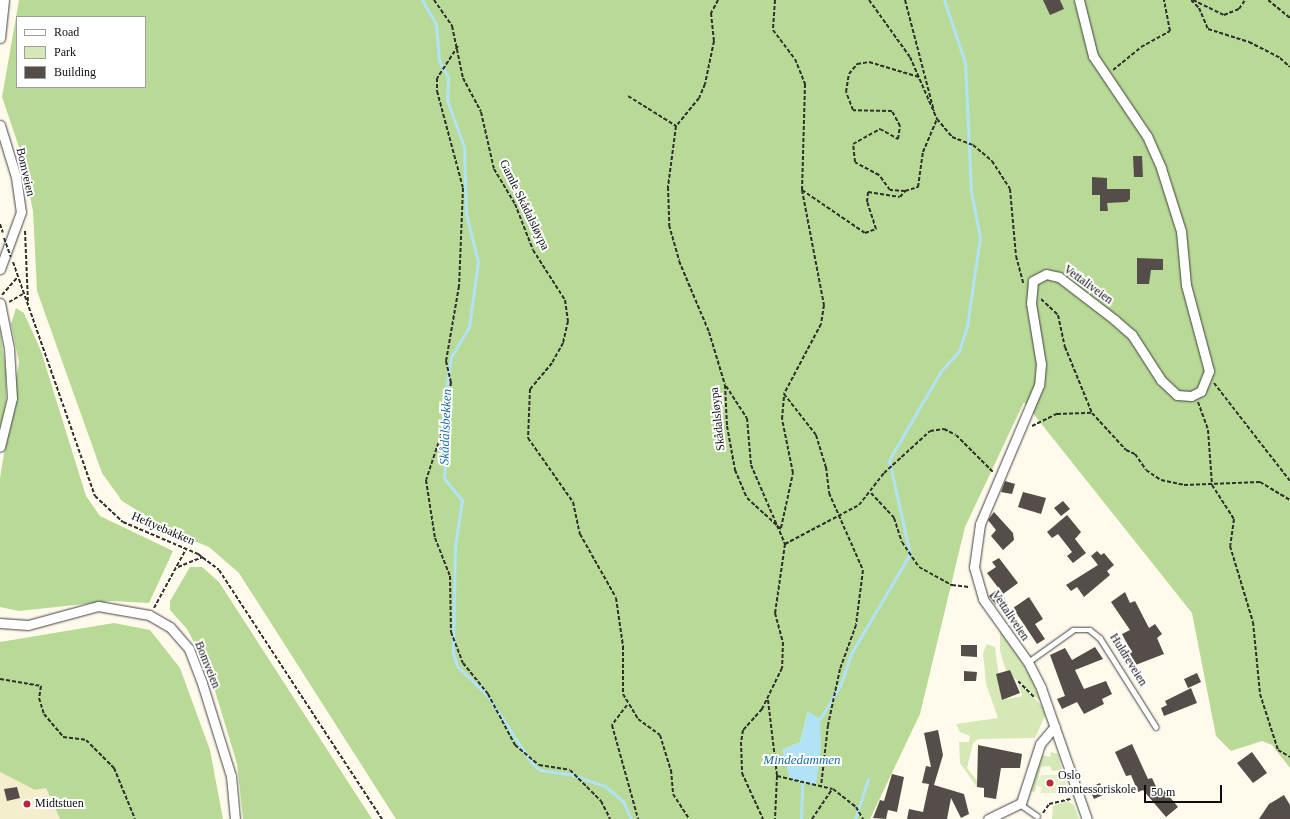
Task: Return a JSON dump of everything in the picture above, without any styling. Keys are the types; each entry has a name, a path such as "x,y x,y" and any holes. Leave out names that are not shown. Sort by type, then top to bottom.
{"street":[{"path":"0,38 4,0"},
{"path":"1079,0 1087,39 1105,76 1147,136 1161,168 1180,231 1186,285 1205,350 1209,376 1204,388 1195,395"},
{"name":"Bomveien","path":"0,125 16,177 21,212 16,233 0,269"},
{"name":"Vettaliveien","path":"1055,726 1028,662 978,588 974,567 976,537 1040,376 1031,289 1033,281 1046,274 1063,279 1128,331 1170,391 1183,397 1195,395"},
{"path":"0,447 12,398 9,348 1,307"},
{"name":"Bomveien","path":"0,623 28,625 98,606 149,615 170,627 189,649 228,765 235,819"},
{"path":"1055,726 1087,819"},
{"path":"988,819 1020,804 1040,744 1055,726"}],"lane":[{"name":"Huldreveien","path":"1028,662 1073,630 1090,630 1100,638 1156,727"},
{"path":"1020,804 1037,816"}],"path":[{"name":"Gamle Skådalsløypa","path":"434,0 452,26 458,46 463,78 481,112 494,170 515,204 533,250 565,300 568,321 563,343 552,363 530,389 526,429 534,449 573,502 580,534 616,598 623,646 623,694 627,705 638,719 660,735 671,770 673,794 689,819"},
{"path":"628,96 676,126 699,98 705,84 714,41 711,13 718,0"},
{"path":"776,0 774,30 795,59 804,84 802,190 824,306 822,324 784,394 782,420 793,473 781,529"},
{"path":"869,0 910,58 937,119 952,137 973,145 992,161 1010,189 1020,274 1024,286 1031,289 1058,315 1066,347 1092,413 1126,450 1136,454 1146,470 1161,480 1212,485 1240,480 1260,482 1290,500"},
{"path":"905,0 937,119 923,152 918,187 905,191 890,190 879,174 854,162 853,144 880,128 898,139 900,126 892,111 853,110 846,92 849,74 857,64 869,62 918,77"},
{"path":"1105,76 1141,47 1166,37 1170,31 1164,0"},
{"path":"1192,0 1224,15 1238,9 1245,0"},
{"path":"1192,0 1199,8 1208,30 1249,42 1280,58 1290,67"},
{"path":"1268,0 1290,18"},
{"path":"458,46 438,78 437,91 463,188 459,286 446,361 451,382 446,420 426,480 435,538 450,576 451,632 463,663 488,694 515,745 539,765 570,770 601,801 610,819"},
{"name":"Skådalsløypa","path":"676,126 668,187 669,225 679,261 709,332 725,385 727,426 735,470 747,498 781,529"},
{"path":"802,190 865,233 876,229 867,202 868,192 900,197 905,191"},
{"path":"21,212 28,252 28,305"},
{"name":"Heftyebakken","path":"0,224 17,278 28,305 95,496 107,510 130,527 186,549 203,558 219,570 250,614 382,819"},
{"path":"0,298 17,278"},
{"path":"1,307 16,295 23,294"},
{"path":"1209,376 1290,481"},
{"path":"725,385 748,418 751,465 781,529 785,544 774,613 784,655 768,699 743,730 741,742 742,773 764,819"},
{"path":"784,394 816,435 838,516 863,570 856,625 840,669 828,725 821,786"},
{"path":"1195,395 1208,430 1212,485 1234,519 1230,546 1253,622 1260,694 1278,750 1290,757"},
{"path":"1017,435 1057,414 1092,413"},
{"path":"785,544 859,505 870,493 884,473 930,431 944,429 956,435 1000,477"},
{"path":"870,493 894,518 902,542 919,568 952,585 978,588"},
{"path":"149,615 178,567 186,549"},
{"path":"178,567 203,558"},
{"path":"0,679 41,686 39,698 44,714 63,737 86,740 114,768 135,819"},
{"path":"1018,680 1040,703"},
{"path":"768,699 777,776 775,819"},
{"path":"627,705 612,725 624,778 638,819"},
{"path":"777,776 833,789 856,806 863,819"},
{"path":"812,819 833,789"},
{"path":"1042,819 1049,804 1064,798 1080,798"}],"shaded area":[{"name":"Midtstuen","path":"0,772 35,790 46,788 60,819 0,819"}],"green space":[{"path":"19,0 1290,0 1290,768 1272,745 1262,741 1231,751 1216,736 1192,613 1024,402 965,527 920,714 870,819 396,819 239,573 209,547 172,532 122,501 102,473 37,291 33,211 21,153 2,97 16,17 16,88 146,88 146,16 16,16","holes":["808,711 816,785 782,750 800,742"]},
{"path":"16,308 24,313 41,351 86,496 100,516 173,551 149,603 112,601 19,611 0,607 0,478 19,362 11,324"},
{"path":"0,329 6,372 6,403 0,429"},
{"path":"190,567 202,567 219,582 372,819 243,819 237,764 209,671 187,629 170,610 170,601"},
{"path":"114,623 150,630 180,668 210,750 223,819 60,819 46,788 35,790 0,772 0,642"},
{"path":"1000,629 1031,676 1041,702 1012,676 1010,670 1006,671 1000,651"},
{"path":"987,644 995,647 1002,700 1022,696 1018,682 1045,709 1045,716 1035,738 979,739 973,743 967,768 978,782 977,787 960,763 959,742 969,742 970,736 960,732 956,724 998,718 986,684 983,653"},
{"path":"1051,752 1058,754 1062,770 1052,771 1050,766 1041,767 1035,792 1031,791 1041,755 1050,757"},
{"path":"1041,775 1064,775 1069,793 1040,793 1042,787 1036,786"},
{"path":"1067,801 1074,805 1079,819 1052,819 1053,806"}],"water":[{"name":"Mindedammen","path":"808,711 820,719 821,747 816,785 790,779 782,750 800,742"}],"building":[{"path":"1043,0 1060,0 1064,9 1050,15"},
{"path":"1133,156 1142,156 1143,177 1134,177"},
{"path":"1092,177 1107,178 1107,189 1130,189 1130,199 1127,202 1107,203 1108,211 1100,211 1100,195 1092,195"},
{"path":"1137,258 1163,259 1163,270 1151,270 1149,284 1137,284"},
{"path":"1005,481 1015,484 1012,494 1001,492"},
{"path":"1023,492 1046,498 1041,514 1018,507"},
{"path":"1063,501 1070,509 1061,516 1054,508"},
{"path":"994,512 1013,533 1014,540 1003,550 991,536 996,530 988,520"},
{"path":"1067,515 1081,532 1075,539 1086,553 1073,563 1067,556 1072,552 1058,534 1052,538 1047,532"},
{"path":"1097,551 1101,555 1104,553 1114,565 1107,571 1110,575 1084,597 1077,587 1071,591 1066,585 1098,565 1091,556"},
{"path":"999,558 1018,583 1003,594 987,573 996,567 992,562"},
{"path":"998,589 1005,599 996,605 989,596"},
{"path":"1125,592 1130,603 1135,601 1149,628 1155,624 1162,634 1157,638 1164,654 1133,666 1132,662 1125,665 1122,656 1131,652 1122,634 1130,630 1111,602"},
{"path":"1029,597 1043,619 1035,624 1045,639 1037,644 1013,608"},
{"path":"961,645 977,645 977,657 961,656"},
{"path":"1095,647 1103,659 1075,670 1084,689 1106,681 1112,694 1102,699 1104,704 1084,714 1077,702 1062,709 1057,699 1065,696 1050,655 1065,648 1072,660"},
{"path":"1010,670 1020,693 1002,700 996,674"},
{"path":"964,671 977,672 976,681 964,681"},
{"path":"1197,673 1201,682 1188,688 1184,679"},
{"path":"1191,688 1197,703 1164,716 1161,708 1167,705 1165,701"},
{"path":"938,730 943,755 934,785 964,794 969,814 961,818 951,798 947,819 907,819 909,809 923,812 929,784 922,783 926,766 931,767 924,733"},
{"path":"1132,744 1148,779 1152,778 1159,793 1164,790 1178,807 1166,817 1143,790 1138,792 1131,775 1126,776 1115,752"},
{"path":"978,745 1022,754 1020,768 1001,768 996,799 984,797 984,788 977,787"},
{"path":"1252,752 1267,773 1253,783 1237,763"},
{"path":"892,774 904,777 897,812 888,810 886,819 873,818 880,800 884,801"},
{"path":"1100,783 1105,794 1094,799 1089,788"},
{"path":"17,787 20,798 7,801 4,789"},
{"path":"1284,795 1290,805 1290,819 1259,819 1269,804"}],"waterway":[{"name":"Skådalsbekken","path":"422,0 436,24 439,61 448,77 447,100 464,147 466,214 478,262 469,327 451,357 445,397 448,430 444,478 462,500 455,547 453,652 457,666 487,695 531,762 540,770 570,774 605,786 623,801 631,819"},
{"path":"820,719 840,686 852,652 910,554 889,460 941,371 959,351 967,326 980,237 971,192 965,62 944,0"},
{"path":"855,819 868,779"},
{"path":"801,819 802,782"}],"place":[{"name":"Oslo montessoriskole","path":"1050,783"},
{"name":"Midtstuen","path":"27,804"}]}
